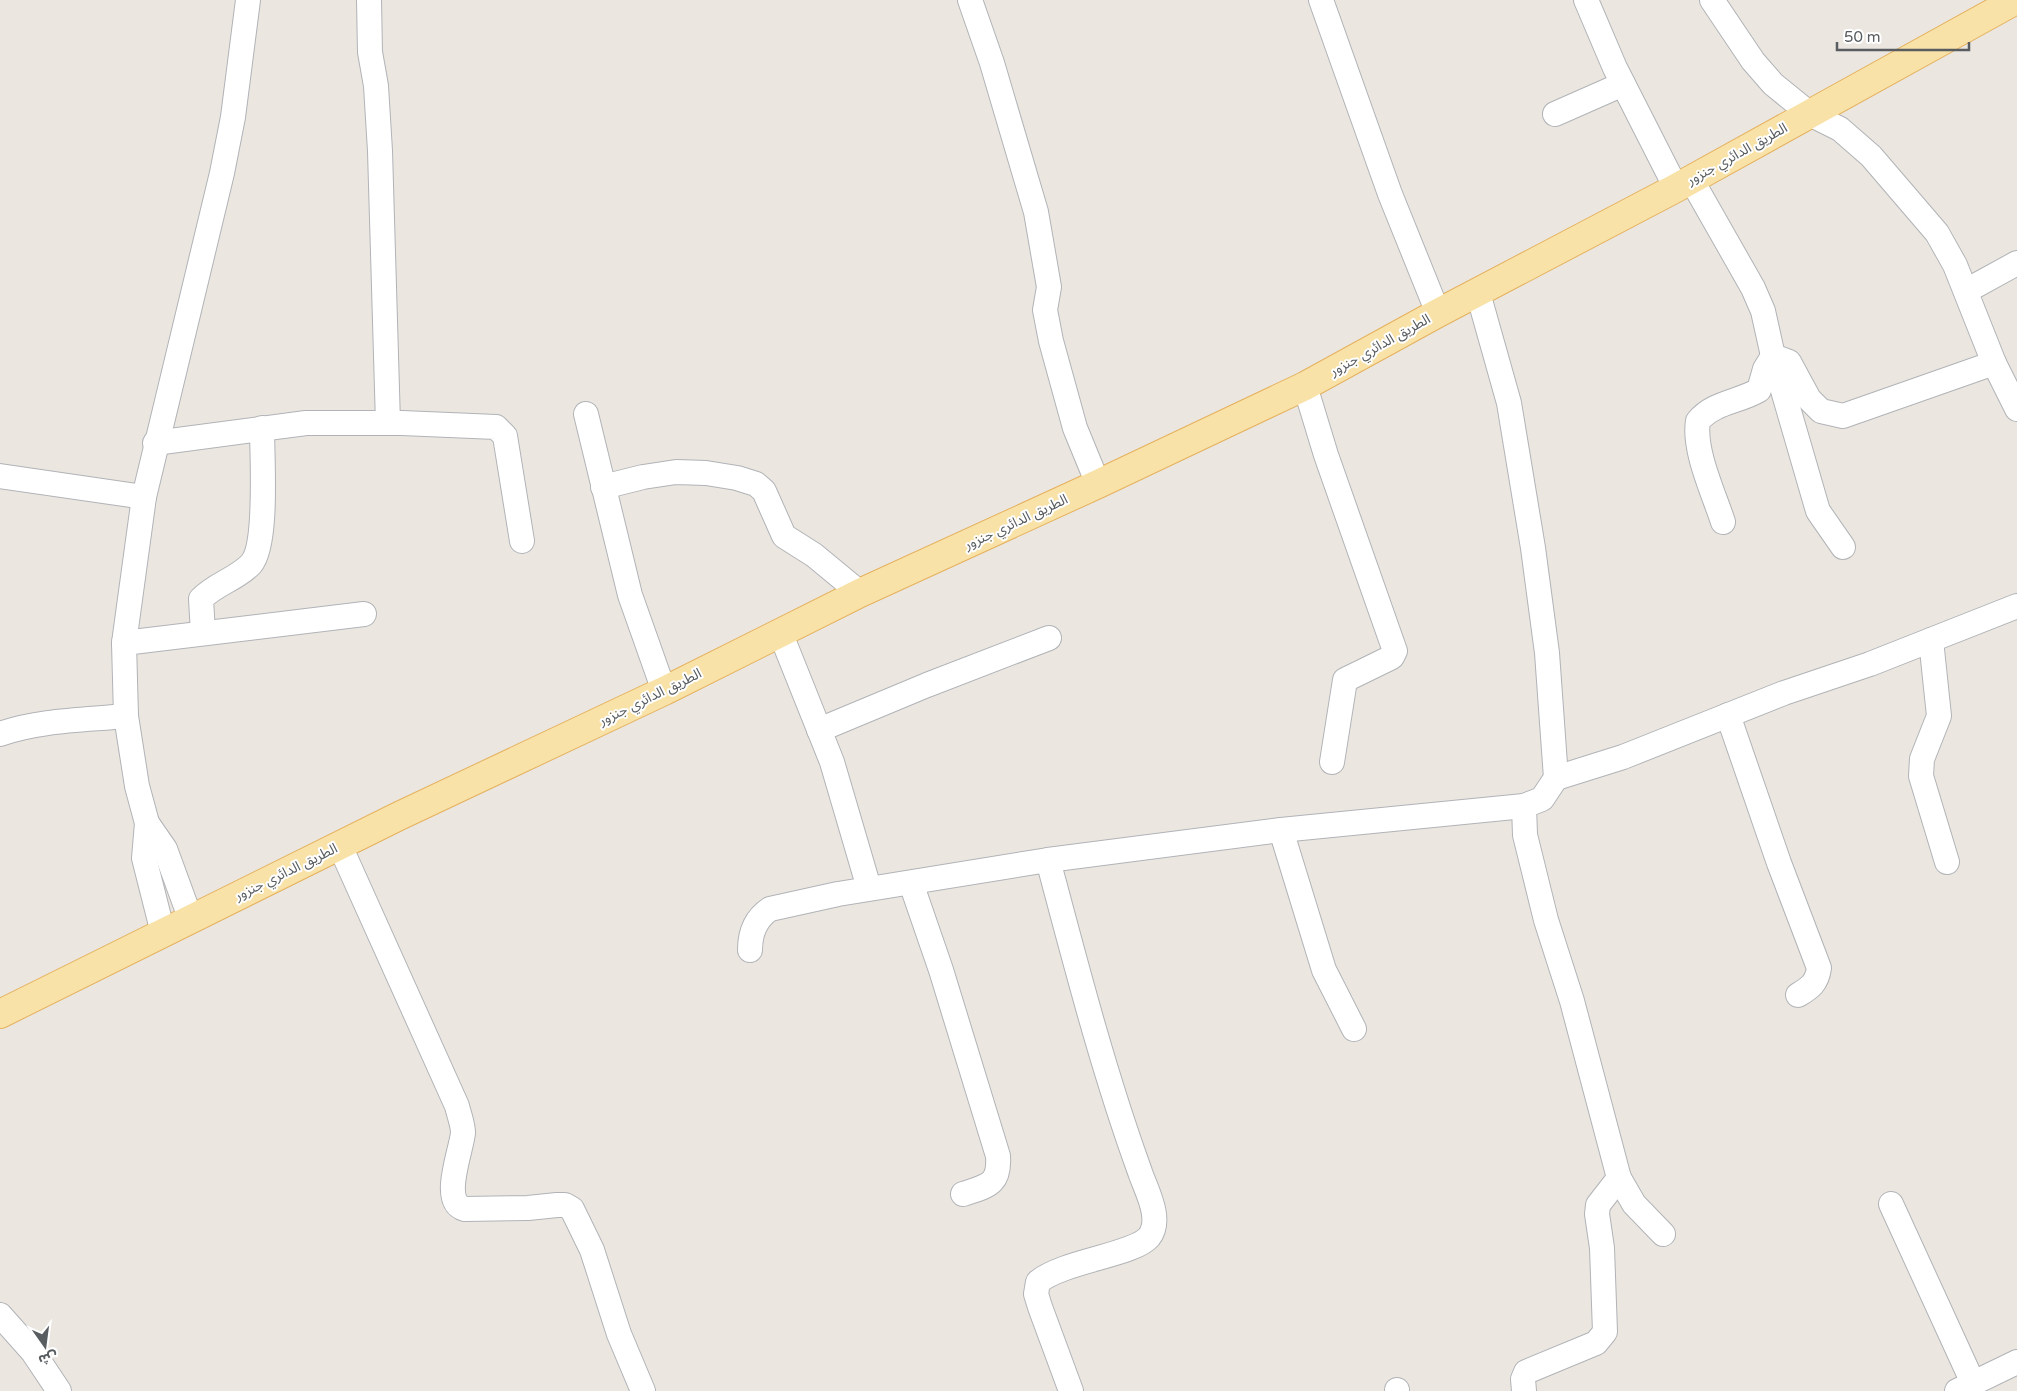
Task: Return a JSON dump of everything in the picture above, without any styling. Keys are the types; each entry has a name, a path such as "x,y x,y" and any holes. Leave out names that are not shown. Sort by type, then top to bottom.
{"main road":[{"name":"الطريق الدائري جنزور","path":"0,1014 340,846 664,691 860,593 1098,484 1305,386 1438,313 1684,184 2016,0"}],"street":[{"path":"191,920 165,849 147,823 137,786 126,716 124,643 144,497 155,443 222,173 233,118 248,0"},
{"path":"369,0 370,52 376,86 379,142 388,423"},
{"path":"970,0 998,81 1036,212 1049,287 1045,310 1051,341 1076,428 1098,484"},
{"path":"1321,0 1390,194 1438,313"},
{"path":"1586,0 1623,84 1684,184 1753,288 1763,311 1773,356 1818,511 1843,547"},
{"path":"1712,0 1753,61 1773,84 1810,114 1840,129 1871,156 1937,233 1955,265 1994,363 2017,409"},
{"path":"1555,114 1623,84"},
{"path":"1966,291 2017,263"},
{"path":"750,950 750,939 756,922 761,915 770,909 869,888 911,883 984,869 1281,830 1524,806 1542,799 1556,778 1543,618 1509,403 1478,293"},
{"path":"1773,356 1789,362 1809,399 1821,412 1842,416 1994,363"},
{"path":"1723,522 1703,460 1696,431 1698,421 1715,407 1739,400 1759,390 1765,369 1773,356"},
{"path":"1305,386 1326,455 1395,651 1392,657 1346,680 1332,762"},
{"path":"586,414 636,618 664,691"},
{"path":"155,443 262,428 306,424 388,423 487,426 501,429 507,449 522,541"},
{"path":"204,633 201,599 205,594 240,574 252,562 259,551 261,533 262,428"},
{"path":"603,487 643,477 676,472 706,473 737,478 756,484 764,491 784,536 814,555 860,593"},
{"path":"0,476 144,497"},
{"path":"1556,778 1623,757 1728,715 2017,606"},
{"path":"124,643 364,614"},
{"path":"780,632 832,762 869,888"},
{"path":"819,730 928,684 1049,638"},
{"path":"1931,640 1939,716 1922,759 1921,776 1948,862"},
{"path":"1728,715 1779,863 1819,968 1818,978 1812,986 1798,995"},
{"path":"0,734 39,726 126,716"},
{"path":"1524,806 1525,835 1546,920 1572,1001 1619,1178 1634,1204 1663,1234"},
{"path":"147,823 144,858 163,933"},
{"path":"1281,830 1324,970 1354,1029"},
{"path":"340,846 456,1106 463,1134 452,1192 454,1203 458,1207 465,1209 528,1208 565,1205 572,1209 592,1250 620,1334 644,1391"},
{"path":"1048,860 1114,1093 1154,1215 1152,1231 1140,1244 1059,1270 1038,1282 1036,1294 1071,1391"},
{"path":"911,883 942,970 998,1156 999,1168 996,1179 987,1186 963,1194"},
{"path":"1524,1391 1523,1379 1526,1372 1596,1343 1605,1332 1602,1248 1597,1214 1598,1205 1619,1178"},
{"path":"1891,1204 1965,1387 2017,1362"},
{"path":"0,1315 33,1352 59,1391"}]}
